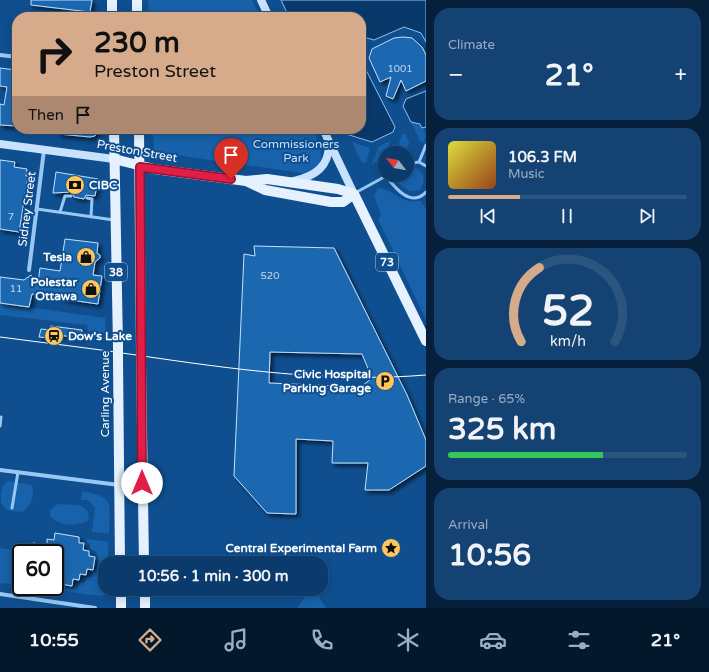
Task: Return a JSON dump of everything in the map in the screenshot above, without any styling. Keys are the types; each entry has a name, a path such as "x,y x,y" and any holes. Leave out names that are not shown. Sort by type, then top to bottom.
{"main road":[{"path":"112,0 112,12"},
{"path":"137,0 137,12"},
{"path":"261,0 267,12"},
{"name":"Carling Avenue","path":"114,134 114,220 118,346 120,556"},
{"name":"38","path":"140,134 144,556"},
{"path":"326,134 354,194"},
{"path":"292,182 313,176 321,169 327,155 329,141"},
{"name":"Preston Street","path":"0,144 114,159 140,167 246,181 267,179 292,182 338,189 354,194"},
{"name":"Preston Street","path":"246,181 265,190 332,202 343,202 354,194"},
{"name":"73","path":"354,194 424,331 426,341"},
{"path":"121,596 121,608"},
{"path":"145,596 145,608"}],"street":[{"path":"0,55 12,57"},
{"name":"Sidney Street","path":"29,270 44,150"},
{"path":"0,470 119,485 142,483"},
{"path":"0,594 64,606 95,608"}],"lane":[{"path":"419,162 426,144"},
{"path":"414,163 419,162 426,166"},
{"path":"354,194 378,180"},
{"path":"392,182 398,190 407,196 418,197 426,192"},
{"path":"60,212 64,196 71,196"},
{"path":"87,198 92,199 91,217"},
{"path":"37,209 114,220"},
{"path":"0,426 1,417"},
{"path":"12,508 18,472"}],"green space":[{"path":"148,0 252,0 258,12 149,12"},
{"path":"411,122 421,124 426,135 424,143 420,141"},
{"name":"Commissioners Park","path":"153,134 315,134 319,143 321,156 317,167 302,173 154,152"},
{"path":"402,134 405,134 409,142 408,146 398,146"},
{"path":"389,141 390,142 389,146 380,146"},
{"path":"352,142 370,148 366,163 361,162"},
{"path":"378,147 378,161 372,164"},
{"path":"414,167 420,171 424,180 420,190 409,191 396,182 414,182"},
{"path":"378,188 389,191 407,201 421,201 426,209 426,320 378,219 381,215 374,196"},
{"path":"0,303 105,318 106,333 88,331 87,325 0,315"},
{"path":"8,481 32,485 32,500 28,507 22,512 7,510 1,503 2,488"},
{"path":"82,491 101,496 108,503 109,534 92,532 95,508 88,500 81,500"},
{"path":"58,504 79,505 87,510 89,517 87,521 72,525 58,522 50,516 50,510"},
{"path":"87,539 108,542 108,556 98,557 96,551 90,549 90,544 87,543"},
{"path":"0,548 12,550 12,584 0,583"},
{"path":"98,557 98,596 64,591 64,586 78,587 80,582 85,582 87,577 92,577 93,572 97,568"},
{"path":"306,596 318,596 326,608 297,608"}],"shaded area":[{"path":"281,0 426,0 426,42 421,33 404,27 374,40 366,38 366,12 287,12"},
{"path":"366,70 395,127 393,132 372,142 346,134 366,134"},
{"path":"426,91 426,127 422,128 420,124 411,122 403,106 406,99"}],"building":[{"path":"31,0 92,0 90,12 31,5"},
{"path":"394,38 412,38 422,47 426,55 426,81 406,91 401,80 393,99 386,96 391,77 380,82 369,58 372,49"},
{"path":"0,68 12,70 12,126 0,125 0,104 4,105 7,87 0,86"},
{"path":"59,134 96,134 95,136 90,137"},
{"path":"0,160 15,162 14,167 27,169 26,176 28,176 19,232 0,229"},
{"name":"CIBC","path":"56,172 98,179 95,196 86,195 84,199 74,197 72,192 53,193"},
{"path":"65,239 98,243 97,253 100,255 100,258 95,262 93,275 102,276 98,304 63,299 63,296 32,294 29,307 0,303 0,277 24,280 31,275 38,283 40,268 60,271"},
{"name":"Civic Hospital Parking Garage","path":"254,246 334,248 407,395 426,440 426,466 389,490 365,490 368,463 332,463 333,441 296,439 296,514 267,513 234,476 244,254 255,256","holes":["270,352 362,354 372,378 361,387 269,383"]},
{"path":"51,326 82,330 81,338 50,334"},
{"path":"41,329 51,330 49,338 39,337"},
{"path":"55,533 79,537 79,543 84,543 83,550 89,551 89,556 95,557 93,570 87,569 86,575 80,574 79,580 73,579 72,586 64,585 64,544 47,544 47,539 54,540"}],"tram line":[{"path":"0,337 244,370 317,376 390,377 426,375"}],"place":[{"name":"CIBC","path":"75,185"},
{"name":"Tesla","path":"86,257"},
{"name":"Polestar Ottawa","path":"91,289"},
{"name":"Dow's Lake","path":"54,336"},
{"name":"Civic Hospital Parking Garage","path":"385,381"},
{"name":"Central Experimental Farm","path":"391,548"}],"route":[{"path":"142,483 140,167 231,179"}]}
